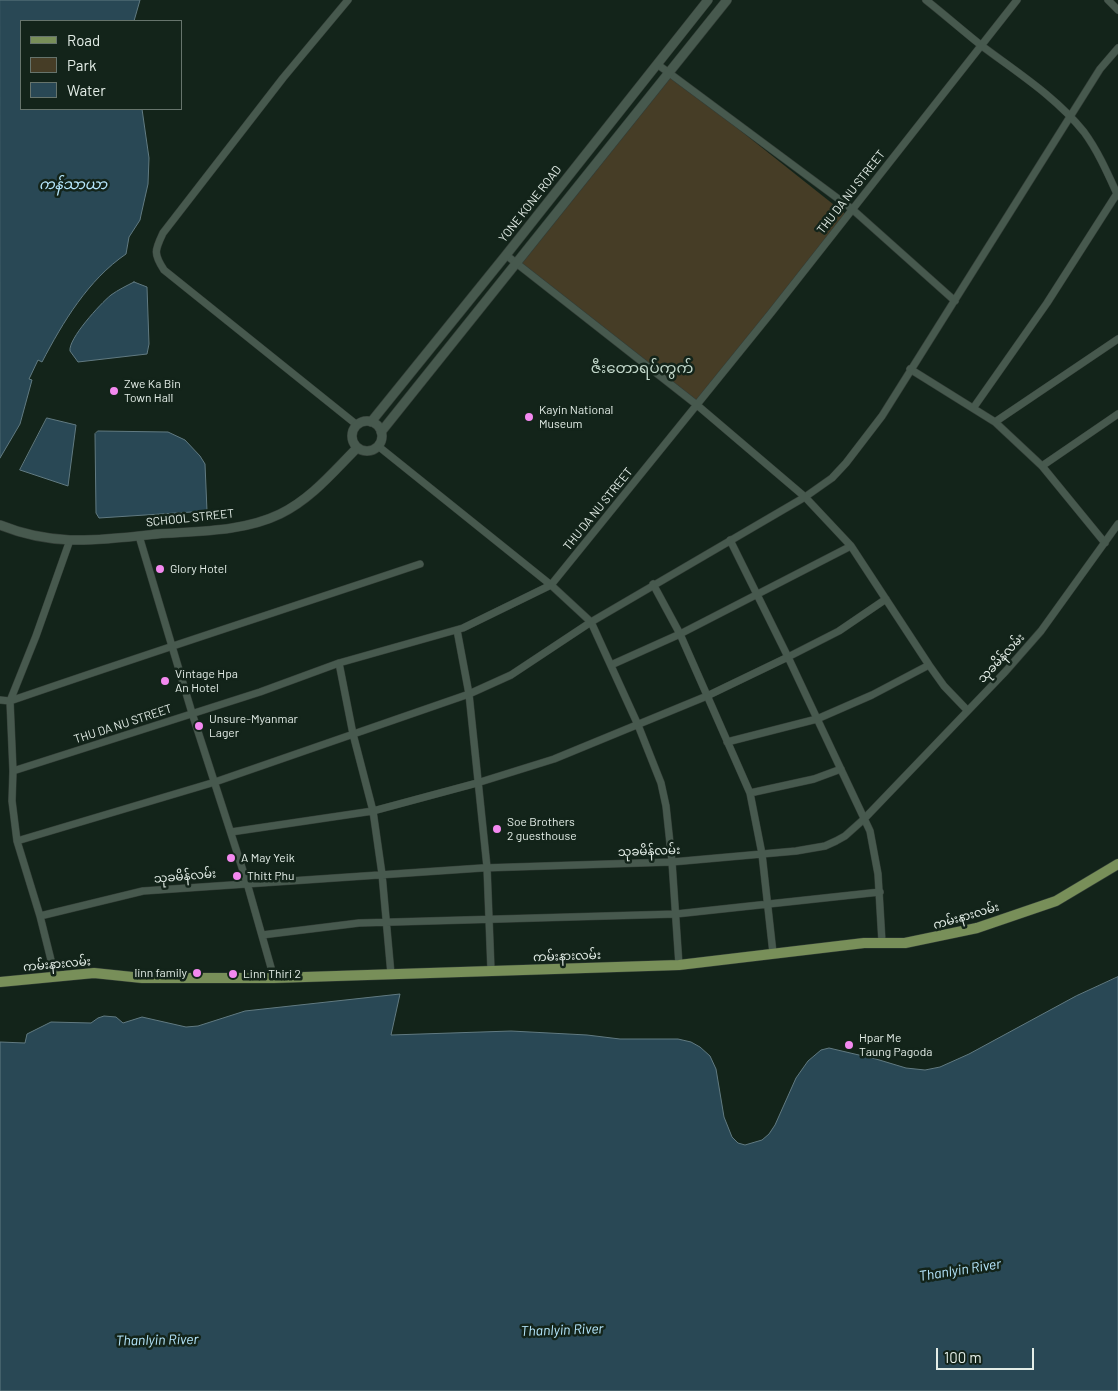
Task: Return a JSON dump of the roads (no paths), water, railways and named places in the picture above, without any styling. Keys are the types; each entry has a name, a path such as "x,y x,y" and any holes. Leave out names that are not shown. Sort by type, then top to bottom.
{"main road":[{"name":"ကမ်းနားလမ်း","path":"0,982 94,973 142,978 274,978 679,965 882,942 905,943 977,928 1056,901 1118,864"}],"street":[{"path":"348,0 283,78 175,217 163,233 155,249 158,260 164,270 357,424"},
{"name":"YONE KONE ROAD","path":"371,422 708,0"},
{"path":"381,432 727,0"},
{"path":"926,0 1042,90 1070,116 1096,149 1118,194 974,408"},
{"name":"THU DA NU STREET","path":"13,771 260,692 339,663 458,630 551,585 1017,0"},
{"path":"1108,0 1118,10"},
{"path":"17,841 215,782 469,694 510,675 653,584 805,497 832,478 882,416 1100,68 1118,48"},
{"path":"656,64 852,209 955,300"},
{"path":"506,255 697,404 805,497 851,546 929,665 944,686 967,710"},
{"path":"995,422 1118,339"},
{"path":"435,343 445,352"},
{"path":"910,369 995,422 1042,466 1105,543"},
{"path":"1042,466 1118,414"},
{"path":"366,421 371,422 376,424 382,437 378,446 370,451 361,450 357,448 352,439 352,434 357,424 366,421"},
{"path":"378,446 551,585 591,622 638,724 661,783 666,806 672,862 679,965"},
{"name":"SCHOOL STREET","path":"0,525 25,534 70,540 138,536 248,525 279,514 310,495 357,448"},
{"name":"သုခမိန်လမ်း","path":"40,916 143,891 487,867 672,862 796,851 825,846 845,836 864,819 1005,672 1041,631 1118,524"},
{"path":"138,536 192,713 247,883 274,978"},
{"path":"55,976 40,916 17,841 12,801 13,771 10,701 36,636 70,540"},
{"path":"730,540 788,657 870,831 874,846 880,892 882,942"},
{"path":"611,665 680,634 851,546"},
{"path":"0,700 10,701 420,564"},
{"path":"653,584 680,634 750,794 762,854 773,953"},
{"path":"231,832 373,811 477,783 554,758 707,696 839,631 886,599"},
{"path":"458,630 469,694 487,867 491,970"},
{"path":"339,663 353,734 373,811 382,874 391,974"},
{"path":"727,742 817,719 880,692 929,665"},
{"path":"750,794 814,779 841,769"},
{"path":"262,936 334,925 386,922 676,914 880,892"}],"water":[{"name":"ကန်သာယာ","path":"0,0 140,0 134,20 20,20 20,110 142,110 149,158 148,184 140,220 129,237 126,254 112,264 88,289 68,317 42,362 38,360 29,379 32,380 20,424 0,458"},
{"path":"134,282 147,287 149,344 147,354 78,362 70,351 79,330 111,295"},
{"path":"47,418 76,425 68,486 20,470"},
{"path":"98,431 168,432 185,440 205,464 207,511 99,518 96,513 95,434"},
{"name":"Thanlyin River","path":"1118,977 1118,1391 0,1391 0,1042 25,1043 27,1034 51,1022 91,1023 104,1016 116,1017 123,1023 142,1017 186,1027 198,1026 245,1011 400,994 391,1035 511,1031 587,1035 620,1039 678,1039 691,1042 710,1056 716,1069 724,1117 732,1137 738,1143 745,1145 762,1140 769,1134 796,1078 808,1061 821,1050 829,1048 906,1068 925,1070 940,1067 969,1054 1076,996"}],"place":[{"name":"Zwe Ka Bin Town Hall","path":"114,391"},
{"name":"Kayin National Museum","path":"529,417"},
{"name":"Glory Hotel","path":"160,569"},
{"name":"Vintage Hpa An Hotel","path":"165,681"},
{"name":"Unsure-Myanmar Lager","path":"199,726"},
{"name":"Soe Brothers 2 guesthouse","path":"497,829"},
{"name":"A May Yeik","path":"231,858"},
{"name":"Thitt Phu","path":"237,876"},
{"name":"linn family","path":"197,973"},
{"name":"Linn Thiri 2","path":"233,974"},
{"name":"Hpar Me Taung Pagoda","path":"849,1045"}],"district":[{"name":"ဇီးတောရပ်ကွက်","path":"642,368"}]}
